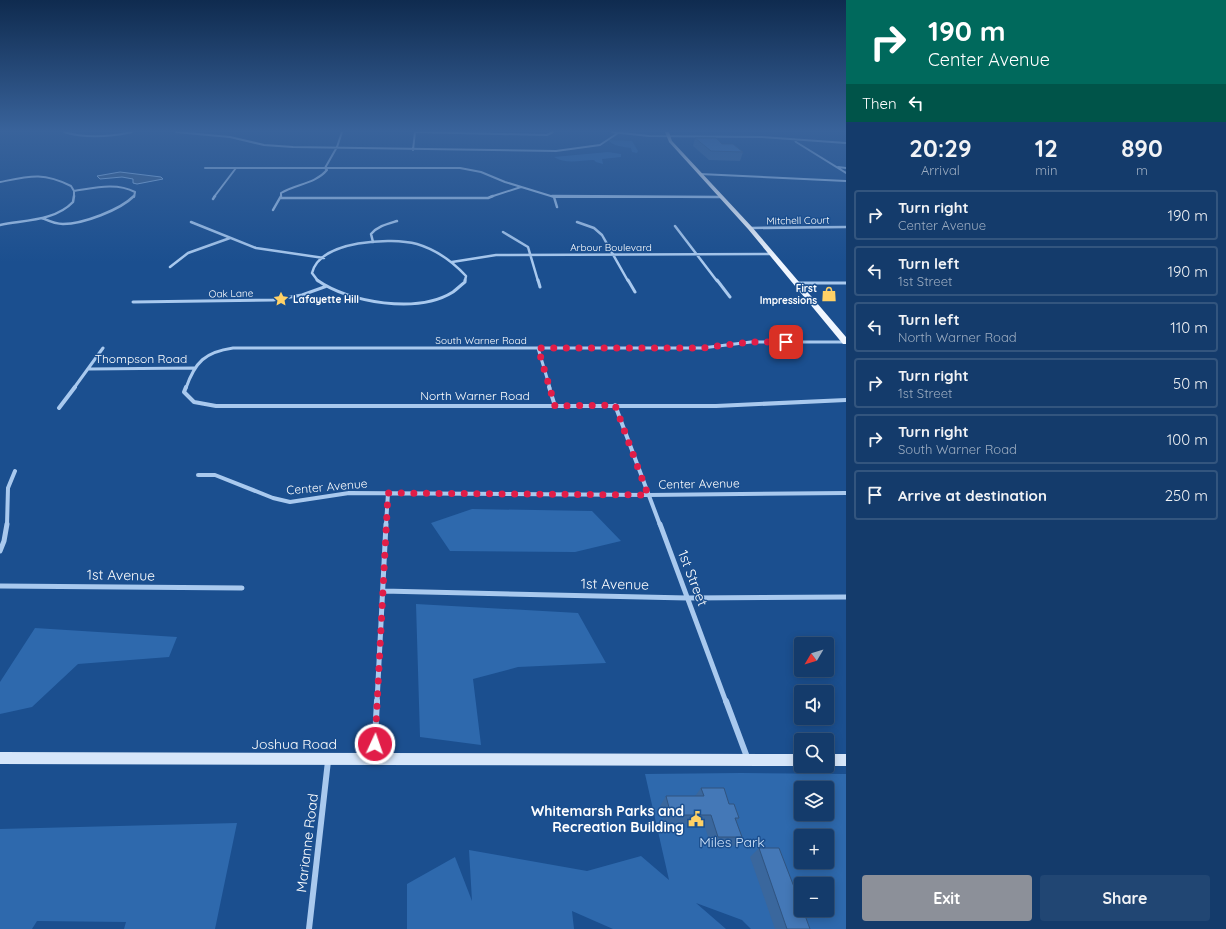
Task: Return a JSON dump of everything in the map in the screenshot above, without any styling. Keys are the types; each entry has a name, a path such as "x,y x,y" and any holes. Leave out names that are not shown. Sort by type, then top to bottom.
{"main road":[{"path":"701,175 750,228 846,342"},
{"name":"Joshua Road","path":"0,758 748,760"},
{"path":"748,760 794,760"},
{"path":"834,760 846,760"}],"street":[{"path":"212,199 230,175"},
{"path":"273,210 278,200 281,198 281,193 286,189 323,175"},
{"path":"490,175 554,198 721,197"},
{"path":"728,175 846,181"},
{"path":"0,182 31,176 51,176 62,179 72,186 74,191 72,205 62,211 42,218 0,225"},
{"path":"42,218 51,223 58,224 86,220 134,197 134,192 130,189 114,187 74,191"},
{"path":"281,198 488,198 521,187"},
{"path":"554,198 557,207"},
{"path":"373,242 373,231 383,225 397,221"},
{"path":"191,222 256,248 324,258"},
{"path":"578,222 598,231 635,292"},
{"path":"675,226 730,297"},
{"name":"Mitchell Court","path":"750,228 846,227"},
{"path":"503,232 526,245 531,255 540,287"},
{"path":"170,267 188,254 230,238"},
{"path":"400,241 418,244 452,262 466,276 465,282 446,294 427,300 404,303 373,302 347,296 327,286 313,276 312,273 314,266 340,247 373,242 400,241"},
{"name":"Arbour Boulevard","path":"452,262 484,256 771,254"},
{"path":"797,283 846,283"},
{"name":"Oak Lane","path":"133,302 273,300 302,295 327,286"},
{"name":"South Warner Road","path":"194,368 208,354 233,348 702,348 751,342 846,342"},
{"name":"Thompson Road","path":"60,408 103,348"},
{"path":"538,348 555,406"},
{"name":"Thompson Road","path":"88,369 194,368"},
{"name":"North Warner Road","path":"194,368 184,392 193,402 207,406 723,406 763,405 803,400 846,400"},
{"name":"1st Street","path":"615,405 748,760"},
{"path":"0,551 4,541 6,526 2,506 3,490 7,479 15,471"},
{"name":"Center Avenue","path":"198,475 215,475 272,498 290,502 339,493 648,495 846,493"},
{"path":"374,760 388,493"},
{"name":"1st Avenue","path":"0,586 242,588"},
{"name":"1st Avenue","path":"383,590 687,598 846,597"},
{"name":"Marianne Road","path":"309,929 328,759"}],"green space":[{"path":"472,509 592,511 621,541 575,552 450,551 431,523"},
{"path":"416,604 578,613 606,663 518,667 473,679 481,745 420,737"},
{"path":"35,628 177,637 169,657 78,664 32,707 0,714 0,682"},
{"name":"Miles Park","path":"645,774 846,774 846,929 751,929 742,920 696,903 726,929 613,929 572,911 574,929 407,929 407,884 455,857 472,901 469,850 587,871 641,856 669,880"},
{"path":"237,823 215,929 124,929 126,922 37,921 32,929 0,929 0,829"}],"shaded area":[{"path":"147,175 161,177 163,179 137,184 133,183 133,179 122,177 100,179 97,176"}],"building":[{"path":"701,788 724,788 729,804 734,804 739,818 735,818 742,837 718,837 711,815 671,815 666,796 704,796"},
{"path":"759,848 779,848 794,887 794,917 806,917 810,929 787,929"}],"place":[{"name":"First Impressions","path":"829,294"},
{"name":"Lafayette Hill","path":"281,299"},
{"name":"Whitemarsh Parks and Recreation Building","path":"696,819"}],"route":[{"path":"375,744 388,493 648,495 615,405 555,406 538,348 702,348 751,342 786,342"}]}
